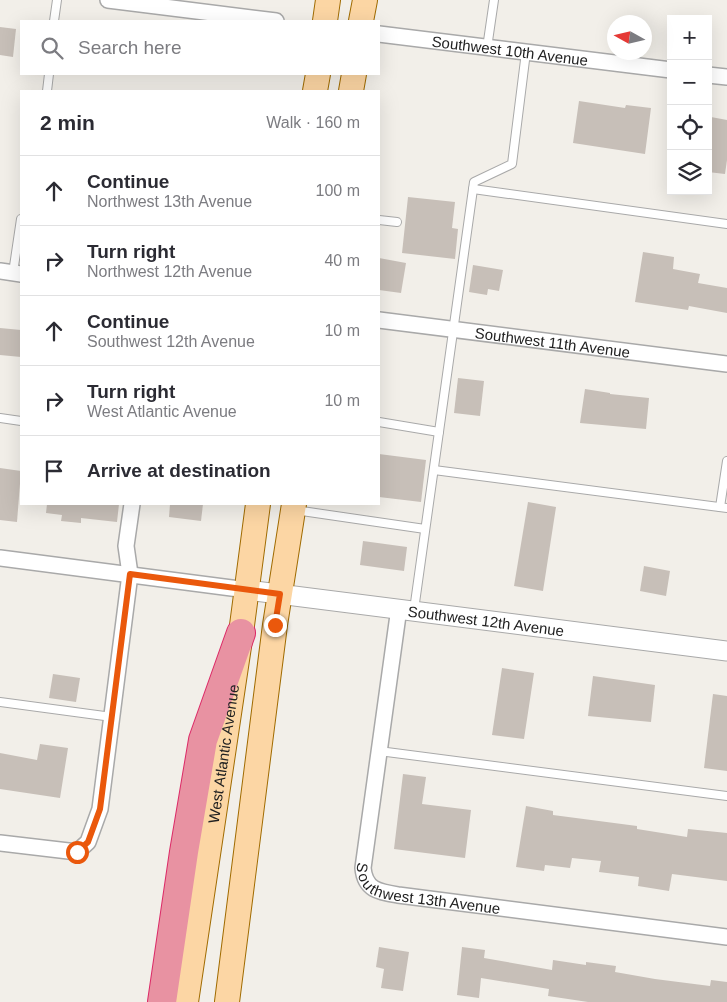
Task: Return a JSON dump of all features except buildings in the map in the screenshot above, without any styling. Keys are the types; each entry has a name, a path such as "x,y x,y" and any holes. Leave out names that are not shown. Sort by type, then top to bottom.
{"highway":[{"path":"162,1002 203,740 241,633"},
{"path":"157,1002 169,955"}],"main road":[{"path":"325,20 328,0"},
{"path":"361,20 365,0"},
{"path":"316,90 318,75"},
{"path":"351,90 354,75"},
{"name":"West Atlantic Avenue","path":"186,1002 241,633 258,505"},
{"path":"227,1002 293,507"}],"street":[{"path":"108,0 268,20"},
{"name":"Southwest 10th Avenue","path":"380,34 667,70"},
{"path":"712,76 727,78"},
{"name":"Southwest 11th Avenue","path":"380,320 727,364"},
{"path":"0,843 77,852 88,842 100,809 112,718 130,574 126,546 132,505"},
{"path":"0,558 247,590"},
{"name":"Southwest 12th Avenue","path":"247,590 727,650"},
{"name":"Southwest 13th Avenue","path":"407,609 379,752 363,868 364,878 370,886 379,892 727,937"}],"lane":[{"path":"54,20 56,0"},
{"path":"487,48 494,0"},
{"path":"407,609 425,529 474,182 512,164 526,52"},
{"path":"47,90 49,75"},
{"path":"473,189 727,224"},
{"path":"380,220 398,222"},
{"path":"12,273 20,225"},
{"path":"0,418 20,421"},
{"path":"380,422 439,432"},
{"path":"434,470 724,508 727,461"},
{"path":"293,507 425,529"},
{"path":"0,702 112,718"},
{"path":"379,752 727,796"}],"route":[{"path":"77,852 88,842 100,809 130,574 280,594 275,625"}]}
